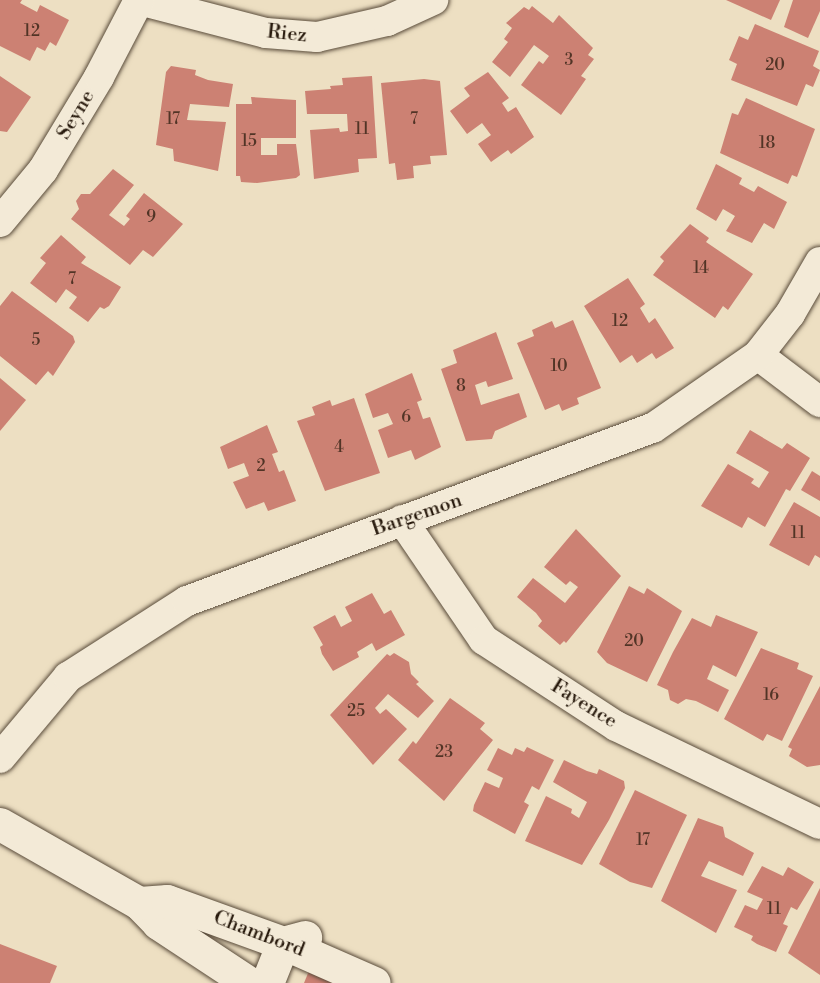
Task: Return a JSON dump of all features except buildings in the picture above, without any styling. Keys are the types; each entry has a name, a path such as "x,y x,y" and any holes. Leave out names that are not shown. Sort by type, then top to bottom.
{"street":[{"name":"Riez","path":"139,0 266,33 317,37 387,21 433,0"},
{"name":"Seyne","path":"0,222 43,170 139,0"},
{"name":"Bargemon","path":"0,758 68,677 187,601 653,428 758,355 790,314 820,262"},
{"path":"758,355 820,402"},
{"name":"Fayence","path":"402,520 484,640 616,726 820,824"},
{"name":"Chambord","path":"0,824 139,903 158,923 249,983"},
{"name":"Chambord","path":"139,903 168,901 283,943 374,983"},
{"path":"267,983 283,943 314,935 385,967 391,983"}]}
